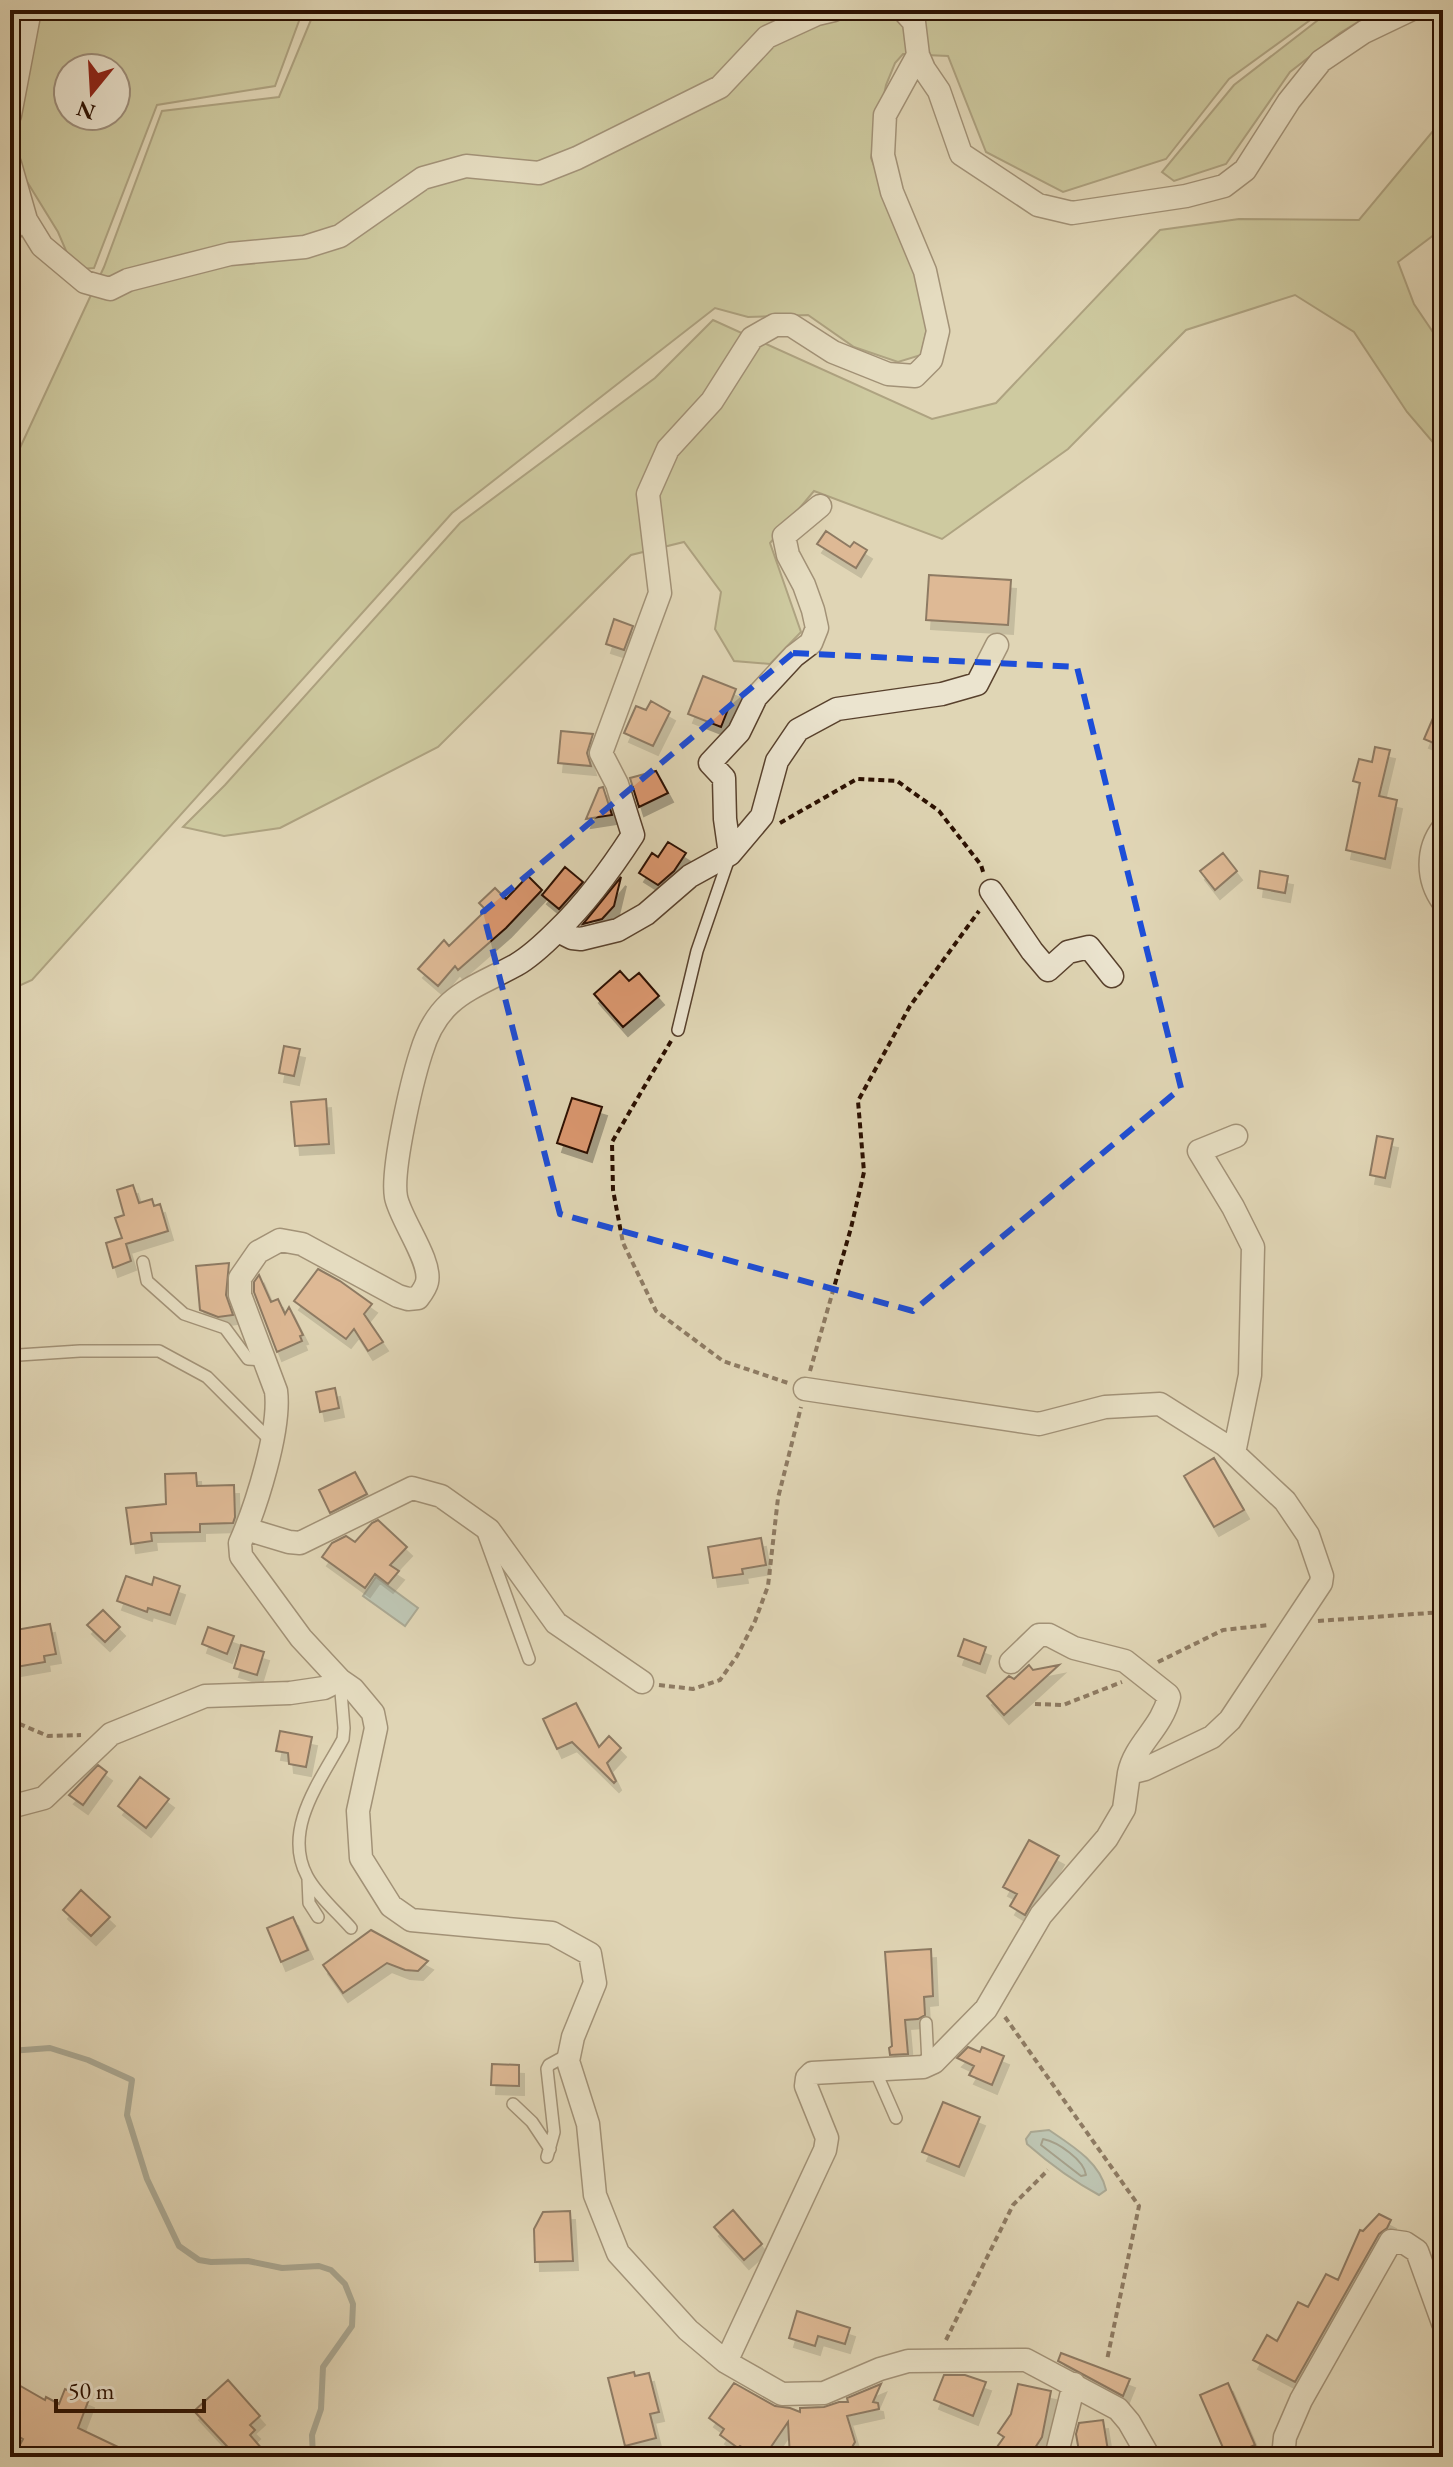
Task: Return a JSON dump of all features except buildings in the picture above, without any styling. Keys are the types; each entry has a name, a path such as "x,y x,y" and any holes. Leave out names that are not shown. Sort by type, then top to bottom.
{"street":[{"path":"10,115 30,10"},
{"path":"10,164 26,220 42,246 85,282 110,289 128,280 230,254 305,247 340,236 423,178 466,166 539,173 577,158 720,87 767,37 817,14 834,10"},
{"path":"903,10 914,22 918,55 939,91 961,154 1038,205 1072,213 1186,196 1224,186 1245,170 1289,101 1321,61 1364,32 1410,10"},
{"path":"918,55 885,115 883,155 892,192 925,271 938,331 931,360 915,376 888,374 833,352 791,325 775,325 752,338 712,401 668,449 648,494 660,593 601,753 617,784 633,835 609,873 558,931 518,964 466,989 445,1007 421,1051 395,1180 396,1198 424,1263 427,1282 418,1298 398,1296 302,1244 280,1240 258,1252 240,1278 240,1295 278,1402 267,1460 240,1543 241,1556 301,1638 373,1713 376,1728 358,1811 361,1858 391,1906 411,1920 552,1933 590,1954 595,1983 573,2037 568,2061 588,2124 595,2195 618,2253 688,2330 726,2362 782,2394 791,2395 824,2393 880,2369 908,2361 1026,2360 1118,2409 1149,2457"},
{"path":"730,854 724,778 710,763 739,732 756,697 794,656 811,643 817,628 813,610 788,555 784,536 820,506"},
{"path":"558,931 581,939 618,930 661,902 690,876 730,854 762,816 777,761 798,730 837,709 942,694 977,684 997,645"},
{"path":"1443,828 1434,842 1430,870 1434,889 1443,902"},
{"path":"991,891 1048,970 1068,952 1089,947 1112,976"},
{"path":"1234,1453 1250,1375 1253,1247 1199,1151 1236,1136"},
{"path":"805,1389 1039,1424 1105,1407 1160,1404 1225,1445 1285,1501 1308,1535 1322,1576 1321,1583 1230,1720 1212,1737 1145,1769 1129,1773"},
{"path":"246,1529 300,1543 412,1488 441,1496 489,1530 556,1623 642,1682"},
{"path":"726,2362 825,2150 827,2138 806,2086 807,2078 812,2073 923,2067 934,2062 986,2009 1041,1915 1107,1838 1124,1809 1132,1761 1165,1714 1169,1697 1125,1661 1074,1648 1044,1633 1011,1662"},
{"path":"10,1807 44,1798 111,1734 205,1696 290,1693 324,1688 340,1680"},
{"path":"1283,2457 1285,2437 1301,2400 1391,2241 1405,2243 1417,2251 1443,2323"},
{"path":"1056,2457 1074,2384"}],"lane":[{"path":"10,241 26,220"},
{"path":"678,1030 697,951 730,854"},
{"path":"143,1262 147,1281 184,1314 225,1328 248,1359 264,1360"},
{"path":"10,1352 19,1355 159,1351 207,1377 271,1441"},
{"path":"479,1523 529,1659"},
{"path":"340,1680 343,1739 301,1820 299,1857 308,1879 351,1928"},
{"path":"308,1879 309,1903 318,1917"},
{"path":"926,2023 928,2065"},
{"path":"513,2104 532,2122 548,2153 554,2132 547,2069 569,2054"},
{"path":"875,2070 896,2118"}],"path":[{"path":"642,1682 693,1689 720,1680 755,1621 768,1586 778,1498 864,1172 858,1101 910,1006 973,921 991,891 981,865 939,811 897,781 857,779 779,824"},
{"path":"678,1030 612,1142 613,1190 623,1243 656,1311 723,1361 805,1389"},
{"path":"1035,1704 1063,1705 1109,1688 1223,1630 1443,1612"},
{"path":"10,1720 48,1736 111,1734"},
{"path":"992,1999 1139,2206 1107,2360"},
{"path":"936,2360 1013,2205 1048,2170"}],"highlighted area":[{"path":"793,653 1077,667 1181,1088 913,1311 560,1214 483,912"}],"green space":[{"path":"10,10 303,10 275,86 157,105 94,268 80,269 70,260 58,232 10,154"},
{"path":"315,10 1324,10 1229,79 1166,159 1063,192 986,152 948,56 903,54 895,63 886,85 871,158 920,283 927,328 921,355 898,362 854,347 808,315 748,317 715,308 452,513 32,980 10,990 10,451 19,450 104,267 162,111 279,97"},
{"path":"1331,10 1377,10 1340,33 1290,72 1226,164 1174,181 1162,172 1234,85"},
{"path":"1443,119 1443,228 1398,262 1414,304 1443,347 1443,454 1407,412 1354,332 1295,295 1186,330 1068,449 942,539 814,491 770,543 801,632 770,664 734,661 715,629 721,592 684,542 631,555 438,747 280,828 224,836 183,827 225,785 460,523 655,378 713,320 932,419 996,403 1160,230 1239,219 1359,220"}],"water":[{"path":"376,1577 418,1608 405,1626 363,1596"},
{"path":"1049,2130 1091,2163 1106,2190 1099,2195 1089,2190 1027,2144 1026,2139 1031,2132"}],"waterway":[{"path":"10,2051 50,2048 88,2060 132,2080 127,2115 147,2179 179,2246 199,2260 248,2261 282,2268 319,2266 331,2270 345,2284 353,2304 352,2326 323,2367 321,2409 312,2435 313,2457"}]}
